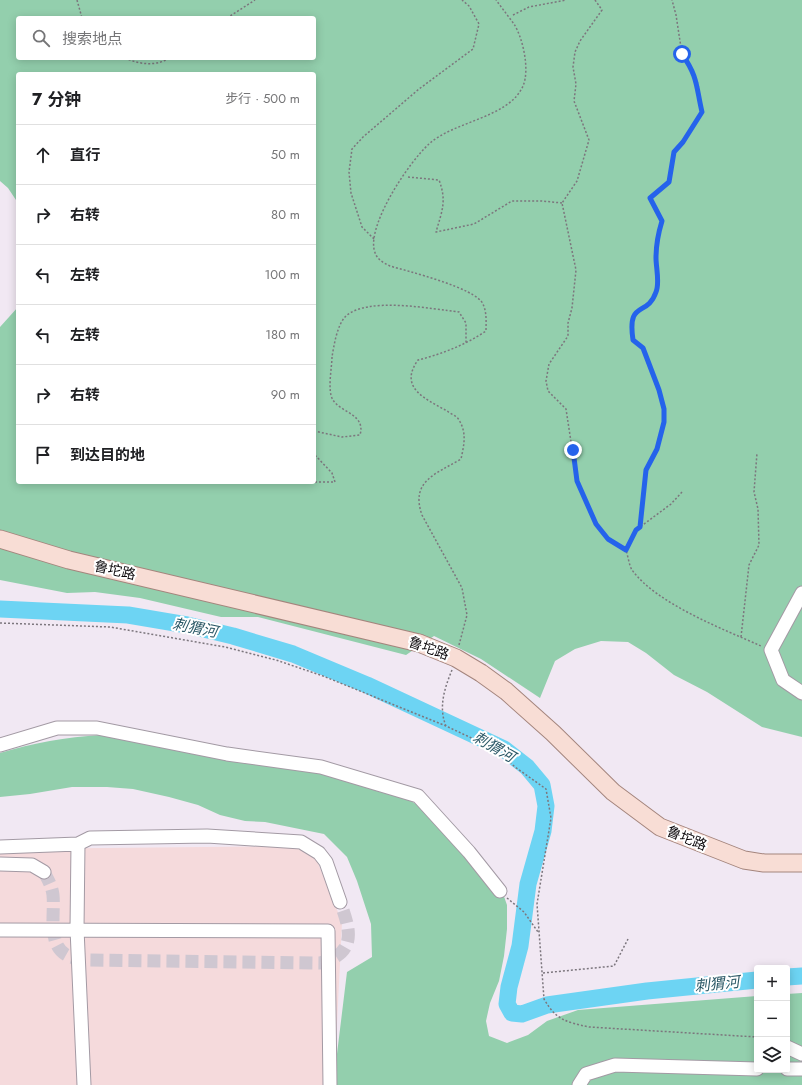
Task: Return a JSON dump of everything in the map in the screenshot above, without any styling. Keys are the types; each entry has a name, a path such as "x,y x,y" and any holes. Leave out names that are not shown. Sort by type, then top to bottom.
{"main road":[{"name":"鲁坨路","path":"0,539 69,560 419,643 456,658 481,673 506,691 547,728 613,792 660,827 744,860 764,863 802,863"}],"street":[{"path":"802,593 770,650 783,680 802,693"},
{"path":"0,745 57,728 97,728 227,754 321,767 418,796 469,852 500,891"},
{"path":"0,847 78,844 90,838 208,836 301,842 319,853 326,862 340,902"},
{"path":"78,844 77,929 84,1085"},
{"path":"0,864 32,865 44,872"},
{"path":"0,930 77,929 328,931 330,1085"},
{"path":"790,1048 802,1054"},
{"path":"579,1085 586,1074 615,1066 754,1070"},
{"path":"790,1069 802,1068"}],"path":[{"path":"77,0 81,16"},
{"path":"230,16 254,0"},
{"path":"374,239 362,227 351,193 349,172 352,149 362,137 419,89 473,49 479,24 469,6 462,0"},
{"path":"458,651 467,615 462,588 422,515 418,504 419,490 428,479 461,459 465,444 465,433 458,418 418,394 412,383 412,369 418,360 436,356 466,344 486,331 486,318 482,302 469,292 390,266 378,260 374,250 374,239 383,210 398,184 429,144 444,133 508,104 522,86 525,75 525,54 515,26 496,0"},
{"path":"513,15 529,7 566,0"},
{"path":"595,0 602,10 580,41 575,52 573,67 576,84 574,101 589,140 577,181 562,204 576,270 572,308 568,323 568,336 549,364 546,381 548,391 566,409 577,481 596,524 608,539 626,550"},
{"path":"640,527 646,470 657,449 664,422 664,409 659,390 643,348 633,340 631,323 635,312 650,302 657,291 657,238 662,221 650,198 669,182 674,152 683,142 702,112 698,84 692,69 682,54 676,15 672,0"},
{"path":"129,60 137,64 163,62 166,60"},
{"path":"408,177 440,180 444,192 444,204 436,232 474,224 512,201 542,201 562,204"},
{"path":"316,431 342,437 360,435 362,429 358,419 333,400 330,391 333,353 340,323 347,315 378,304 459,312 466,323 466,344"},
{"path":"741,637 749,565 759,545 758,509 754,492 757,453"},
{"path":"316,456 332,473 335,482 316,482"},
{"path":"682,492 671,504 636,530 626,550 631,568 642,582 676,605 770,650"},
{"path":"0,623 110,627 225,647 276,660 323,676 446,726 497,750 515,767 546,788 551,818 537,904 544,998 552,1012 566,1022 589,1027 754,1037"},
{"path":"446,726 442,715 446,686 454,666"},
{"path":"500,891 524,912 538,932"},
{"path":"543,973 614,966 628,939"}],"shaded area":[{"path":"311,846 342,922 334,1085 0,1085 0,849"}],"green space":[{"path":"0,0 802,0 802,737 762,727 707,692 674,675 646,653 628,642 601,641 575,649 555,661 540,698 481,659 434,636 406,655 258,617 221,617 140,598 95,592 67,593 0,580 0,327 16,309 16,484 316,484 316,72 16,72 16,200 8,188 0,181"},
{"path":"101,735 315,766 398,794 427,810 501,888 507,905 507,929 504,956 499,981 490,1003 486,1021 489,1036 507,1043 528,1035 547,1021 578,1010 754,996 754,1073 790,1073 790,994 802,993 802,1085 337,1085 336,1062 347,972 372,957 371,924 357,881 347,857 324,834 265,822 245,821 220,815 198,805 133,789 72,787 0,797 0,753 25,746 75,737"}],"waterway":[{"name":"刺猬河","path":"0,609 128,615 187,625 233,636 293,654 367,685 504,749 527,767 542,785 546,806 543,831 528,884 520,946 509,987 507,1004 512,1013 522,1014 547,1005 647,991 754,980"},
{"name":"刺猬河","path":"790,977 802,976"}],"tunnel":[{"path":"44,872 50,883 52,892 53,930 58,947 63,953 78,959 320,963 332,959 340,953 348,940 347,922 340,902"}],"route":[{"path":"573,450 577,481 596,524 608,539 626,550 636,530 640,527 646,470 657,449 664,422 664,409 659,390 643,348 633,340 631,323 635,312 650,302 657,291 657,238 662,221 650,198 669,182 670,166 674,152 683,142 702,112 698,84 692,69 682,54"}]}
